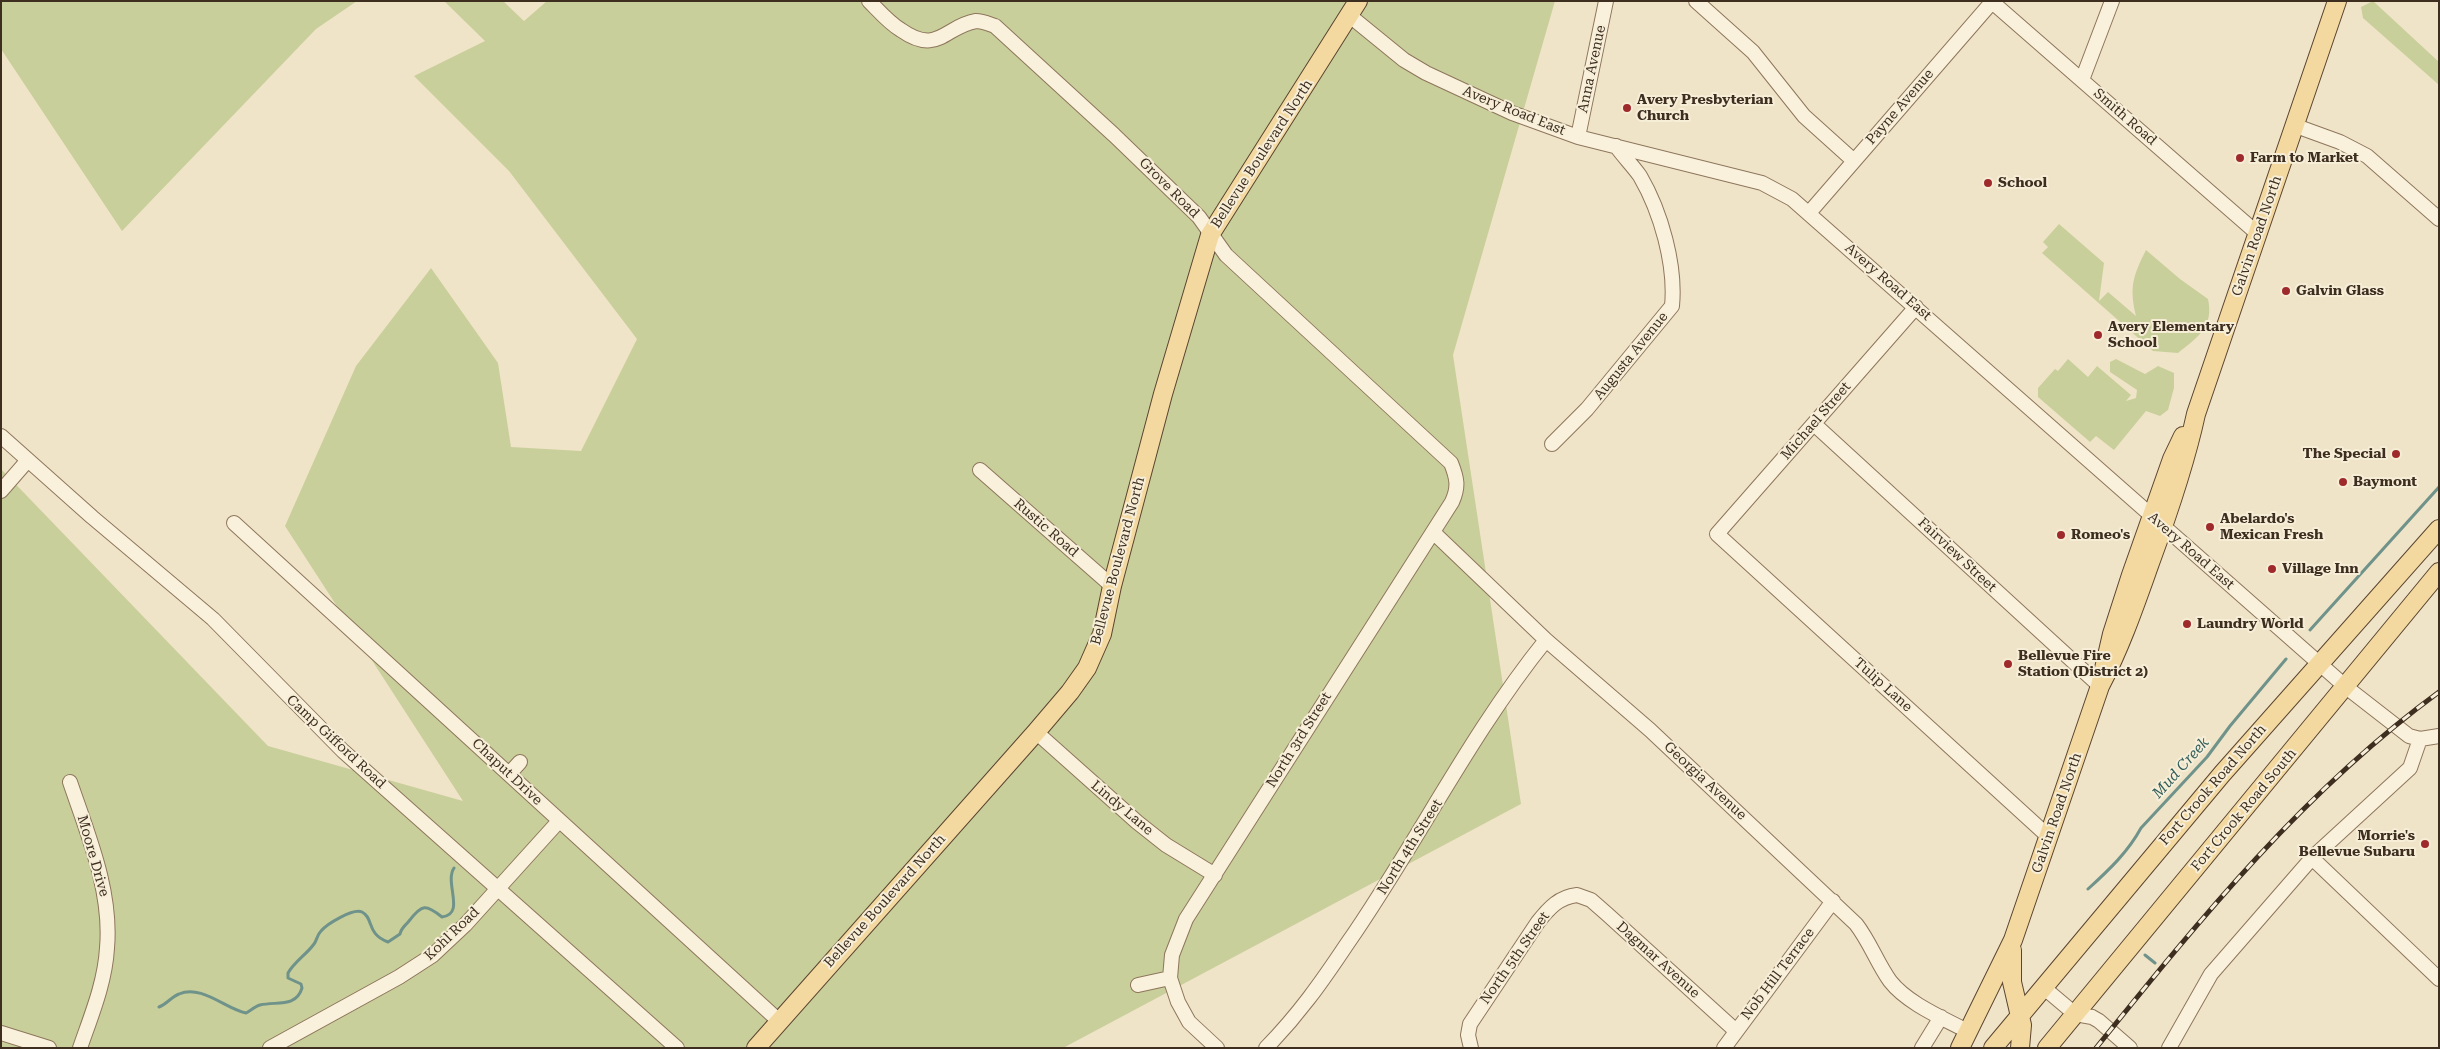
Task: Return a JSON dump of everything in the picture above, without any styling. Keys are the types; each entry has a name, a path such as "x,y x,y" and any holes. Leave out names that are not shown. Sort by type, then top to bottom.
{"main road":[{"name":"Galvin Road North","path":"2014,940 2100,686 2119,650 2157,522 2189,449 2196,414 2296,126 2336,1"},
{"name":"Bellevue Boulevard North","path":"757,1047 1036,732 1070,692 1087,668 1102,634 1112,586 1163,394 1210,235 1354,8"},
{"name":"Fort Crook Road North","path":"1993,1048 2144,864 2439,528"},
{"name":"Fort Crook Road South","path":"2047,1048 2439,572"},
{"path":"2014,940 2012,982 2023,1036 2020,1048"},
{"path":"1960,1048 2014,940"}],"street":[{"name":"Grove Road","path":"869,1 900,30 928,41 941,39 966,24 978,21 995,26 1114,135 1199,217 1226,255 1451,463 1458,480"},
{"name":"Anna Avenue","path":"1578,137 1606,1"},
{"path":"1696,1 1754,52 1804,116 1854,161"},
{"path":"2082,80 2112,1"},
{"name":"Payne Avenue","path":"1808,213 1991,2"},
{"name":"Smith Road","path":"1991,2 2258,234"},
{"name":"Avery Road East","path":"1354,8 1390,49 1426,73 1512,114 1578,137 1762,183 1792,199 2319,664 2394,726 2409,736 2420,739"},
{"path":"2296,126 2340,142 2366,156 2439,219"},
{"name":"Augusta Avenue","path":"1552,444 1587,409 1672,306 1674,291 1666,244 1657,215 1640,176 1616,146"},
{"name":"Michael Street","path":"1716,534 1916,307"},
{"name":"Fairview Street","path":"1814,424 2100,686"},
{"name":"Camp Gifford Road","path":"1,436 92,518 212,618 325,734 677,1048"},
{"path":"1,491 28,460"},
{"name":"Rustic Road","path":"980,470 1112,586"},
{"name":"North 3rd Street","path":"1170,978 1172,955 1186,919 1452,502 1457,491 1458,480"},
{"name":"Chaput Drive","path":"234,524 510,773 559,821 779,1021"},
{"name":"Georgia Avenue","path":"1433,532 1546,640 1650,730 1833,901 1864,934 1894,986 1941,1017 1969,1032"},
{"name":"Tulip Lane","path":"1716,534 2049,837"},
{"name":"North 4th Street","path":"1266,1048 1303,1008 1362,922 1515,679 1546,640"},
{"name":"Lindy Lane","path":"1036,732 1137,822 1166,845 1215,875"},
{"path":"2169,1048 2211,974 2312,858 2410,768 2420,739 2439,736"},
{"path":"510,773 520,762"},
{"name":"Moore Drive","path":"70,782 100,875 108,932 101,982 80,1048"},
{"name":"Kohl Road","path":"270,1048 415,968 450,940 559,821"},
{"path":"2312,858 2439,979"},
{"name":"Dagmar Avenue","path":"1577,895 1591,900 1608,914 1736,1031"},
{"name":"North 5th Street","path":"1469,1041 1470,1024 1548,910 1558,901 1577,895"},
{"name":"Nob Hill Terrace","path":"1724,1048 1833,901"},
{"path":"1138,985 1170,978 1178,1002 1189,1022 1217,1048"},
{"path":"2042,987 2075,1014 2092,1017 2130,1048"},
{"path":"1922,1048 1941,1017"},
{"path":"1,1032 49,1048"}],"green space":[{"path":"1,1 357,1 316,29 122,231 1,49"},
{"path":"444,1 503,1 524,21 547,1 1555,1 1453,355 1521,804 1063,1048 1,1048 1,469 268,746 463,801 285,526 356,366 431,268 498,363 511,447 581,451 637,339 509,171 414,76 485,41"},
{"path":"2373,1 2439,62 2439,85 2363,18 2361,7"},
{"path":"2059,224 2104,263 2099,301 2108,292 2136,316 2133,297 2135,275 2146,250 2180,279 2208,299 2209,317 2203,331 2178,353 2153,351 2042,253 2048,247 2043,242"},
{"path":"2068,359 2088,377 2097,366 2131,395 2126,401 2136,398 2137,390 2110,372 2110,362 2116,359 2145,374 2158,366 2174,373 2174,388 2168,410 2160,416 2146,411 2114,450 2096,436 2090,442 2038,397 2038,388 2055,369 2058,371"}],"waterway":[{"name":"Mud Creek","path":"2310,630 2439,487"},
{"name":"Mud Creek","path":"2088,889 2118,860 2141,828 2207,757 2230,726 2286,659"},
{"path":"159,1007 176,995 187,992 205,995 246,1013 260,1005 295,999 302,988 301,984 288,978 288,973 311,948 324,928 347,914 358,911 366,915 376,935 388,942 400,934 413,915 421,909 428,908 442,917 449,915 453,910 454,904 451,882 454,868"},
{"name":"Mud Creek","path":"2145,955 2155,963"}],"railway":[{"path":"2096,1048 2256,858 2344,771 2390,730 2439,692"}],"place":[{"name":"Avery Presbyterian Church","path":"1627,108"},
{"name":"Farm to Market","path":"2240,158"},
{"name":"School","path":"1988,183"},
{"name":"Galvin Glass","path":"2286,291"},
{"name":"Avery Elementary School","path":"2098,335"},
{"name":"The Special","path":"2396,454"},
{"name":"Baymont","path":"2343,482"},
{"name":"Abelardo's Mexican Fresh","path":"2210,527"},
{"name":"Romeo's","path":"2061,535"},
{"name":"Village Inn","path":"2272,569"},
{"name":"Laundry World","path":"2187,624"},
{"name":"Bellevue Fire Station (District 2)","path":"2008,664"},
{"name":"Morrie's Bellevue Subaru","path":"2425,844"}]}
